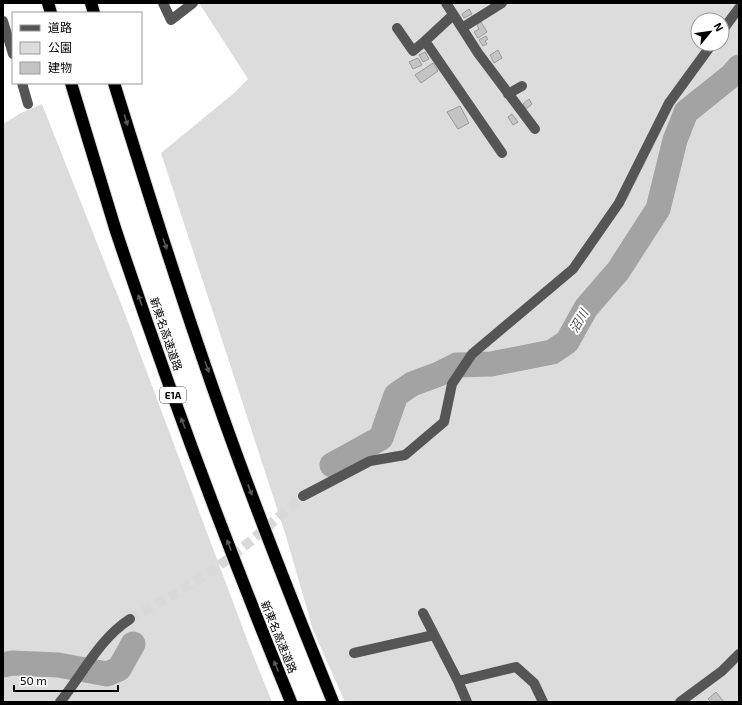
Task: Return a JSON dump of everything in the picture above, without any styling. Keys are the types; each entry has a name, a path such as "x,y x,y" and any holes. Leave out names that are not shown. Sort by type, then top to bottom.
{"highway":[{"name":"新東名高速道路","path":"71,84 115,228 179,415 257,619 291,702"},
{"path":"114,84 158,223 227,428 296,610 333,702"}],"street":[{"path":"163,3 171,20 193,3"},
{"path":"446,3 478,53 535,129"},
{"path":"462,28 502,3"},
{"path":"730,20 739,8"},
{"path":"397,28 413,50 425,41 453,14"},
{"path":"3,21 12,51"},
{"path":"425,41 502,153"},
{"path":"303,496 370,461 405,455 444,422 452,384 472,354 573,269 619,203 669,103 706,52"},
{"path":"22,84 28,104"},
{"path":"508,94 522,86"},
{"path":"423,613 458,681 467,702"},
{"path":"60,702 102,645 120,626 130,620"},
{"path":"354,653 434,635"},
{"path":"680,702 722,671 739,654"},
{"path":"458,681 516,667 534,683 543,702"}],"green space":[{"path":"199,3 739,3 739,702 345,702 313,630 286,536 161,153 234,93 248,79"},
{"path":"42,104 127,319 251,650 272,702 3,702 3,124 21,113"}],"building":[{"path":"469,9 472,14 464,18 462,14"},
{"path":"481,22 487,32 478,38 474,32 479,29 477,25"},
{"path":"486,36 488,39 485,41 487,44 483,46 479,40"},
{"path":"498,50 502,58 494,63 490,55"},
{"path":"425,52 429,59 423,62 419,55"},
{"path":"418,58 422,65 413,69 409,62"},
{"path":"433,63 438,71 421,83 415,75"},
{"path":"529,99 532,104 526,109 523,104"},
{"path":"460,106 469,123 458,129 447,112"},
{"path":"512,114 518,122 513,125 508,117"},
{"path":"716,692 724,702 711,702 708,699"}],"waterway":[{"name":"沼川","path":"332,465 381,438 396,395 412,384 439,374 457,365 491,364 552,352 567,342 586,308 618,271 658,209 675,140 686,112 731,76 739,67"},
{"name":"沼川","path":"3,665 12,663 58,665 107,674 119,669 133,644"}],"tunnel":[{"path":"130,619 177,593 210,572 263,531 303,496"}]}
